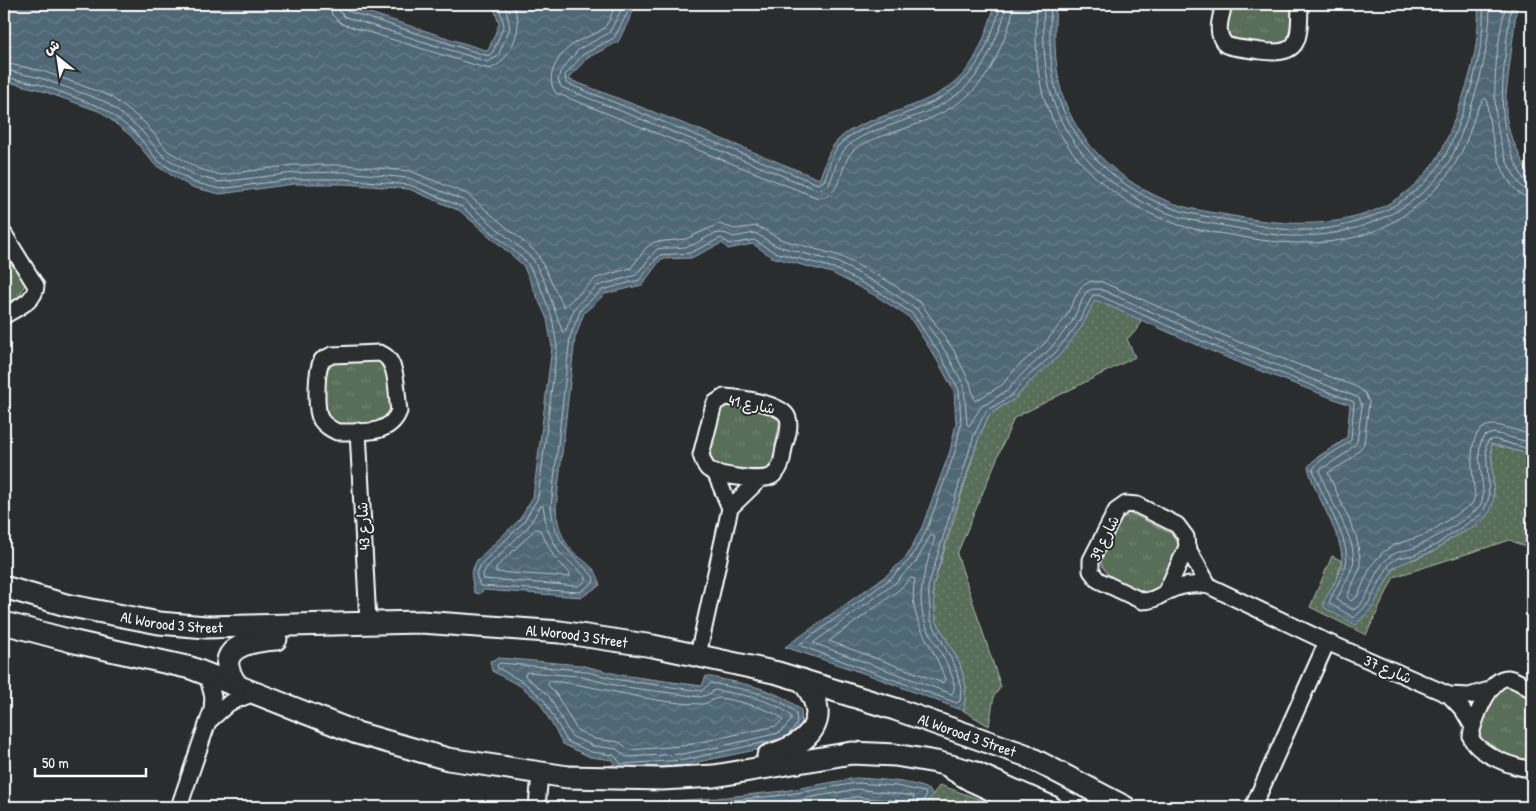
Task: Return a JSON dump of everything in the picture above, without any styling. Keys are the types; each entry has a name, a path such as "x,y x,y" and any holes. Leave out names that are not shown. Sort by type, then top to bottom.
{"street":[{"path":"1224,4 1218,30 1219,36 1226,44 1276,53 1288,50 1297,41 1300,4"},
{"path":"4,234 36,286 34,296 30,300 4,316"},
{"path":"384,354 393,365 399,411 392,424 386,428 358,431 337,432 325,426 321,420 318,414 319,365 326,357 332,355 384,354"},
{"name":"شارع 41","path":"724,397 778,407 788,418 780,466 771,476 760,480 730,508 716,472 708,469 703,463 703,448 715,403 724,397"},
{"name":"شارع 43","path":"358,431 368,622"},
{"path":"716,472 760,480"},
{"name":"شارع 39","path":"1209,586 1187,547 1186,537 1177,526 1131,504 1116,511 1091,560 1091,571 1098,580 1142,601 1158,598 1166,592 1188,585 1209,586 1327,642"},
{"path":"698,655 730,508"},
{"path":"1166,592 1187,547"},
{"name":"Al Worood 3 Street","path":"4,586 66,605 159,623 206,627 421,622 560,632 606,638 698,655 802,680 895,709 1025,756 1125,807"},
{"path":"4,623 59,638 191,668 357,734 448,759 540,774 611,778 714,776 852,753 894,755 936,762 973,772 1051,807"},
{"path":"245,688 230,675 228,664 232,652 240,644 251,640 307,635 339,623"},
{"path":"1253,807 1327,642"},
{"name":"شارع 37","path":"1327,642 1449,695 1469,696 1489,690 1496,681 1508,678 1532,690"},
{"path":"179,807 209,721 213,697 207,674"},
{"path":"714,776 792,749 806,739 814,725 817,708 813,693 802,680"},
{"path":"209,721 245,688"},
{"path":"1473,728 1489,690"},
{"name":"شارع 37","path":"1449,695 1463,710 1473,728 1472,742 1479,749 1519,769 1532,768"},
{"path":"936,762 970,784 1022,807"},
{"path":"537,807 540,774"}],"green space":[{"path":"1230,4 1295,4 1290,40 1282,48 1234,43 1226,35"},
{"path":"4,248 25,284 20,296 4,306"},
{"path":"1095,299 1141,320 1138,329 1127,339 1135,357 1014,418 957,554 1001,687 994,696 989,726 964,711 966,687 960,664 936,620 933,587 979,437 989,415 1014,399 1081,328"},
{"path":"380,360 390,373 390,417 379,425 332,424 326,414 325,373 329,367 341,361"},
{"path":"725,403 773,410 780,419 772,463 764,473 758,474 717,465 709,457 717,411"},
{"path":"1491,444 1532,455 1532,550 1510,540 1394,577 1366,635 1310,607 1332,556 1342,561 1338,574 1388,575 1400,563 1436,550 1450,539 1476,526 1494,497"},
{"path":"1132,514 1172,534 1179,544 1178,551 1158,588 1149,593 1118,581 1105,571 1102,565 1101,558 1121,519"},
{"path":"1505,686 1532,697 1532,761 1520,763 1478,741 1480,726 1486,710 1494,695"},
{"path":"940,785 995,805 1004,807 923,807"}],"water":[{"path":"4,4 342,4 488,51 499,24 493,4 632,4 633,12 618,42 587,58 568,79 819,179 828,154 837,141 847,132 929,98 959,79 979,50 995,4 1056,4 1055,47 1061,90 1068,111 1079,130 1092,148 1108,164 1145,190 1164,200 1185,207 1260,220 1313,223 1339,220 1364,214 1388,204 1410,189 1430,168 1446,140 1467,85 1478,31 1478,4 1517,4 1506,95 1506,116 1510,134 1532,183 1532,455 1491,444 1494,497 1492,508 1486,517 1476,526 1450,539 1436,550 1394,567 1373,607 1356,625 1325,608 1323,603 1339,572 1342,561 1341,551 1338,539 1308,467 1316,458 1347,437 1350,405 1232,360 1095,300 1081,328 1058,357 1014,399 989,415 979,437 950,526 933,587 936,620 960,664 966,687 964,711 869,675 785,647 887,575 907,556 922,527 950,451 956,423 954,391 910,318 876,296 832,273 772,257 753,244 728,249 722,243 691,258 661,259 642,285 605,294 584,313 575,338 556,512 563,538 569,547 596,572 600,585 582,597 484,590 479,594 474,592 471,573 477,560 519,520 533,497 552,347 547,319 523,265 460,211 409,189 344,184 294,184 220,194 191,187 155,165 131,136 101,112 37,89 4,81"},
{"path":"499,658 580,665 621,675 702,686 706,676 744,684 768,691 791,702 801,710 802,726 792,738 760,749 684,765 610,770 608,766 615,764 613,760 590,757 563,744 540,703 522,687 492,671 490,661"},
{"path":"856,778 911,784 929,790 933,795 923,807 619,807 624,804 717,798 784,791"}]}
